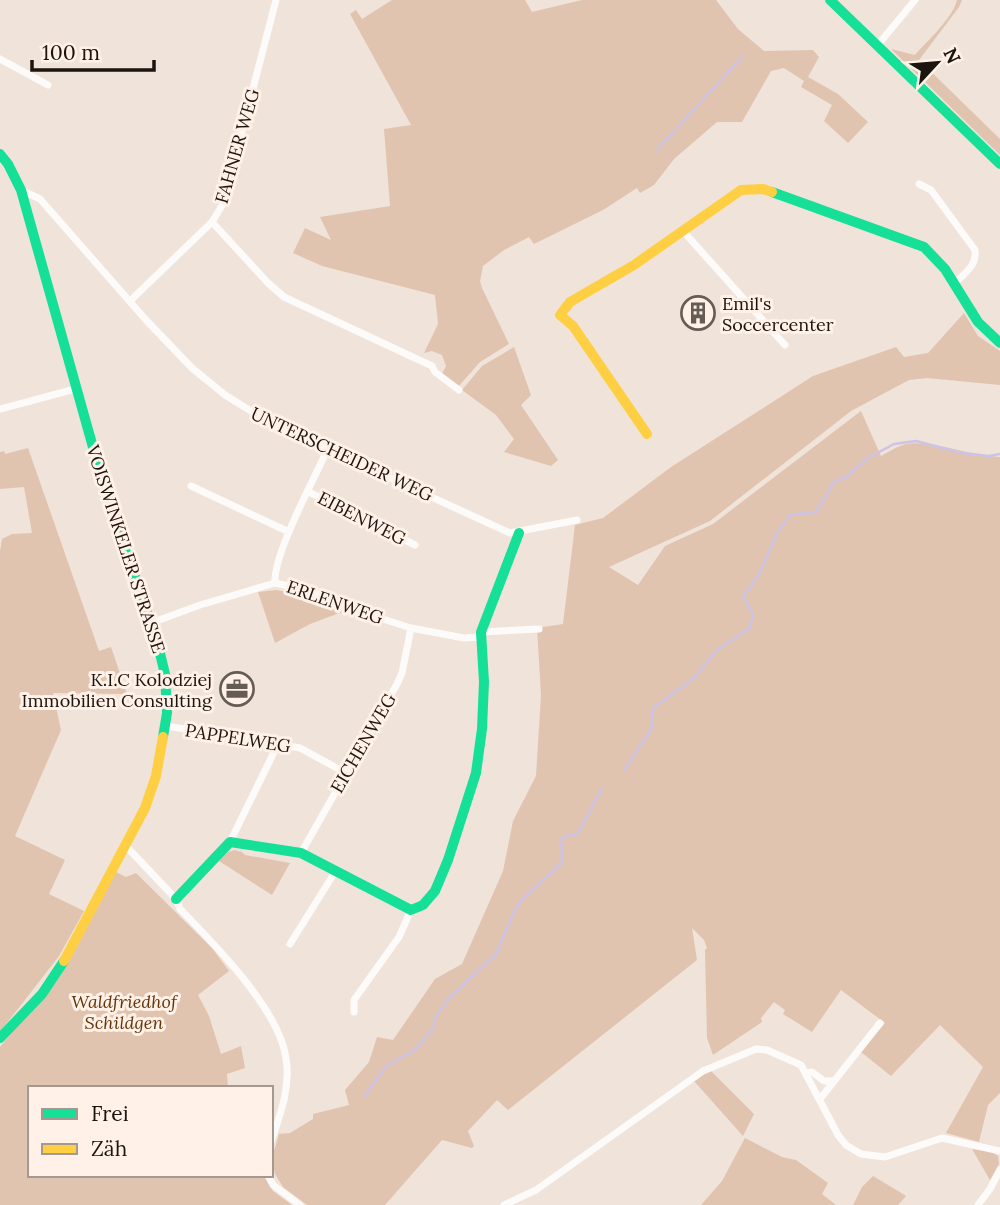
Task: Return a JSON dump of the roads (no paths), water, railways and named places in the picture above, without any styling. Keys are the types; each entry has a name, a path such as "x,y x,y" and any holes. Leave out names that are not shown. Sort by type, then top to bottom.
{"street":[{"name":"FAHNER WEG","path":"130,301 212,222 223,204 276,0"},
{"path":"830,0 1000,164"},
{"path":"877,46 915,0"},
{"path":"0,59 48,85"},
{"name":"VOISWINKELER STRASSE","path":"0,154 13,171 21,190 103,483 152,623 165,674 166,726 150,797 61,967 42,994 0,1038"},
{"path":"919,184 931,190 975,250 976,261 973,266 954,284"},
{"path":"648,434 573,326 560,315 570,302 634,265 741,190 764,189 925,247 939,260 983,330 1000,344"},
{"name":"UNTERSCHEIDER WEG","path":"21,190 40,199 191,368 225,394 272,424 510,533 519,533"},
{"path":"212,222 284,297 432,366 435,372 459,390"},
{"path":"683,231 785,345"},
{"path":"0,409 75,389"},
{"path":"275,583 275,572 289,532 327,450"},
{"path":"191,486 289,532"},
{"name":"EIBENWEG","path":"309,492 415,545"},
{"path":"354,1012 354,1000 400,937 411,910 424,905 435,891 448,860 476,773 482,729 484,682 481,635 519,533 577,520"},
{"name":"ERLENWEG","path":"152,623 200,605 275,583 307,590 349,608 411,628 464,638 540,629"},
{"name":"EICHENWEG","path":"301,853 402,673 411,628"},
{"name":"PAPPELWEG","path":"166,726 300,748 346,773"},
{"path":"176,900 230,842 278,744"},
{"path":"230,842 301,853 411,910"},
{"path":"125,846 212,942 270,1018 287,1058 286,1093 273,1135"},
{"path":"290,944 335,872"},
{"path":"820,1099 880,1023"},
{"path":"504,1205 536,1190 695,1075 725,1060 761,1048 799,1064 840,1139 846,1146 863,1154 885,1157 942,1138 1000,1151"},
{"path":"806,1073 812,1072 824,1081 833,1081"},
{"path":"978,1205 1000,1170"},
{"path":"269,1177 273,1185 300,1205"}],"waterway":[{"path":"657,150 742,57"},
{"path":"624,770 652,728 652,709 694,678 716,651 750,628 753,614 743,596 757,576 777,533 790,515 816,512 834,482 846,477 868,458 894,444 916,441 962,453 989,456 1000,454"},
{"path":"365,1096 386,1066 415,1050 434,1027 435,1018 449,998 497,953 522,899 562,863 561,840 568,835 577,835 602,788"}],"place":[{"name":"Emil's Soccercenter","path":"698,313"},
{"name":"K.I.C Kolodziej Immobilien Consulting","path":"237,689"}],"park label":[{"name":"Waldfriedhof Schildgen","path":"124,1011"}]}
